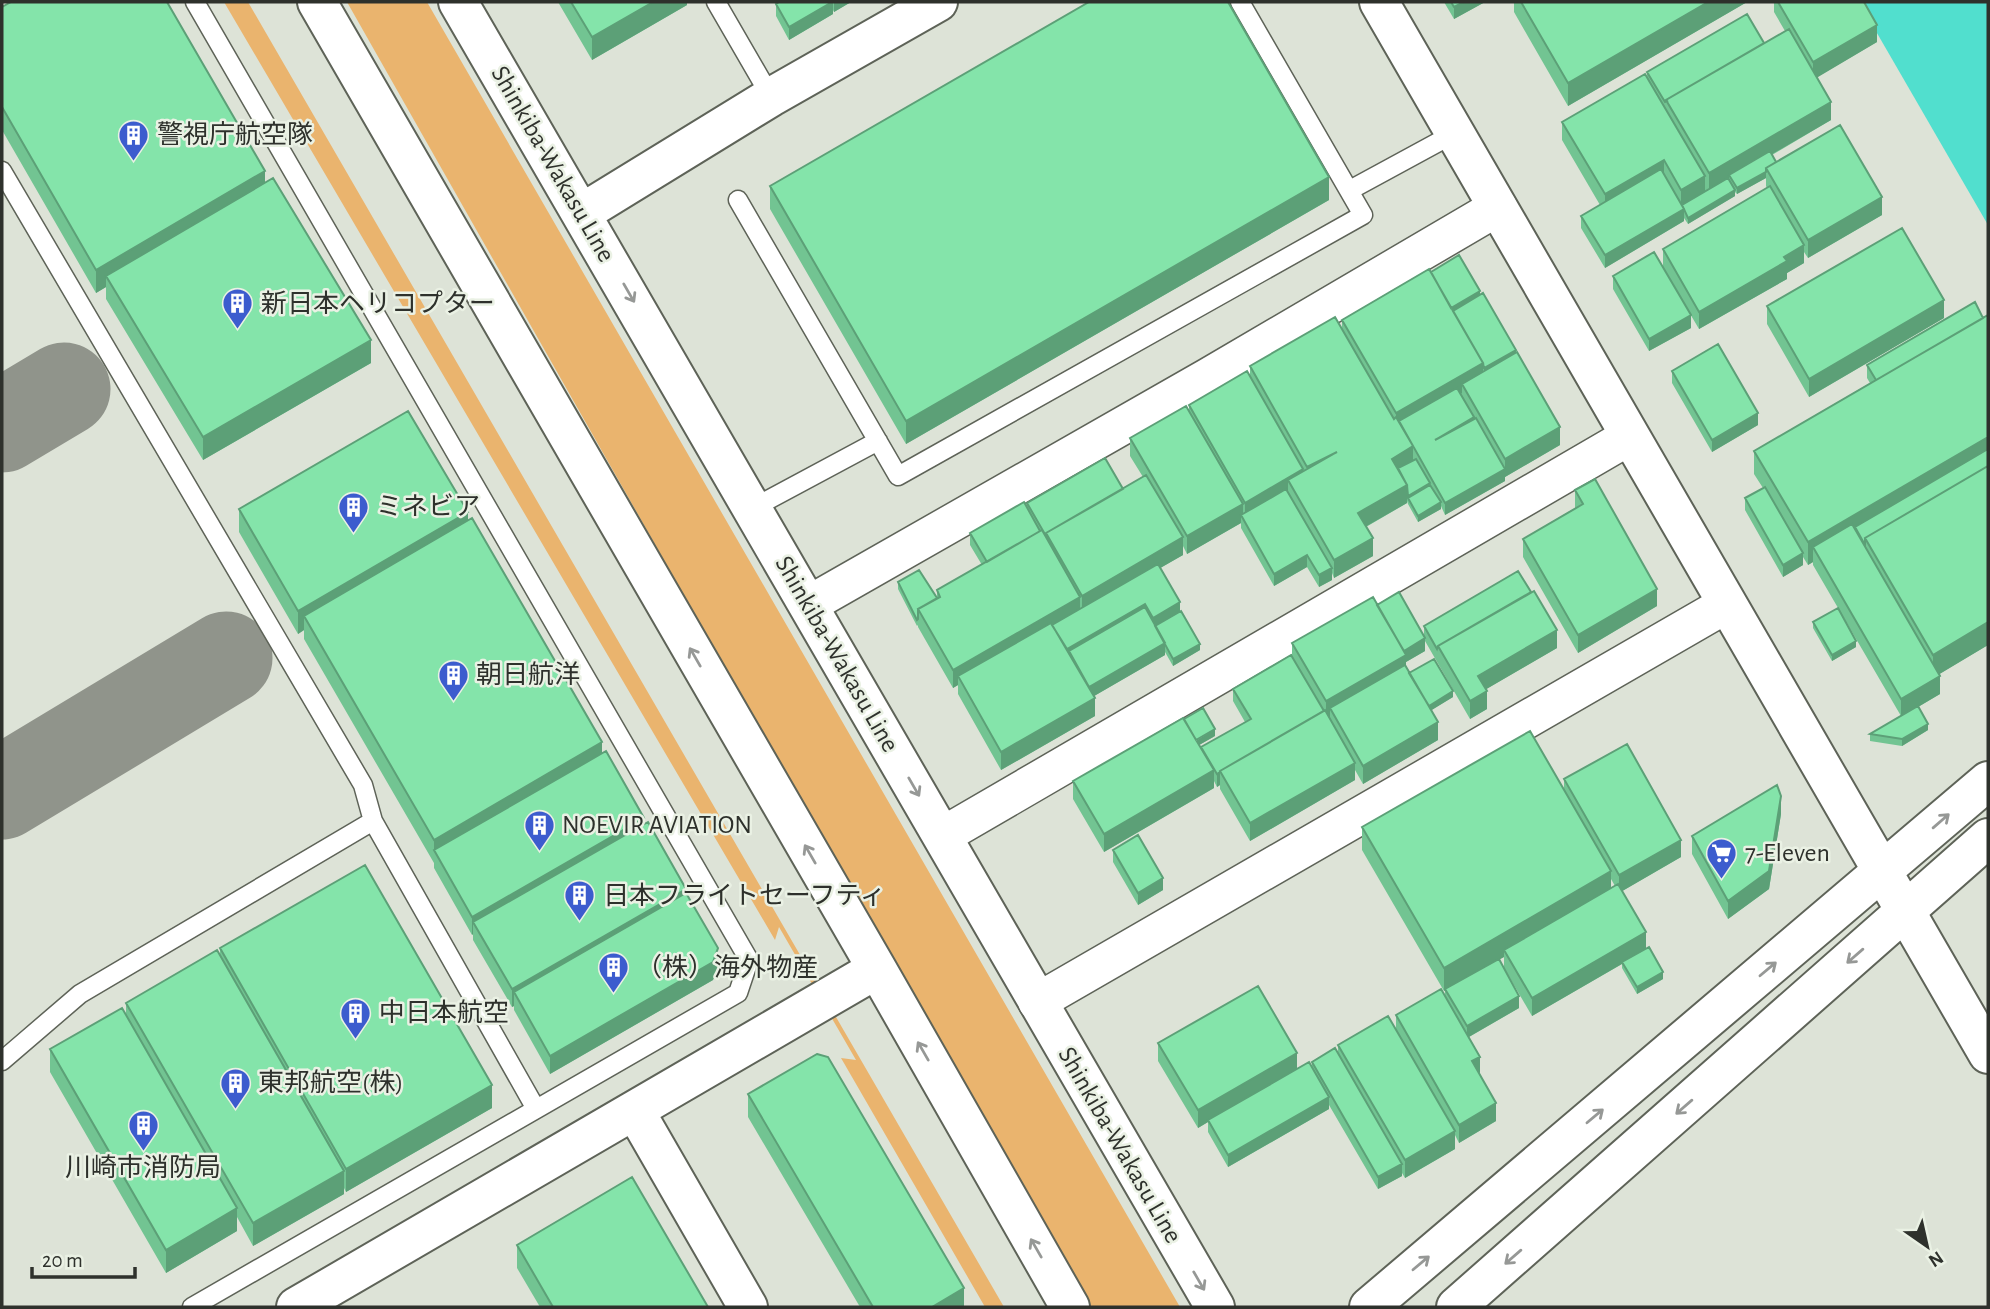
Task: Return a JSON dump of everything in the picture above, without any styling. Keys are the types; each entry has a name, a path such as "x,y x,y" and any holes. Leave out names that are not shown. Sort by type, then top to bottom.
{"street":[{"path":"317,2 1070,1307"},
{"name":"Shinkiba-Wakasu Line","path":"458,2 1215,1307"},
{"path":"582,213 771,97 938,2"},
{"path":"1379,2 1988,1054"},
{"path":"808,605 1208,377 1498,207"},
{"path":"942,836 1630,436"},
{"path":"1037,1002 1727,604"},
{"path":"1369,1307 1988,781"},
{"path":"1456,1307 1988,838"},
{"path":"296,1307 877,969"},
{"path":"635,1111 748,1307"}],"lane":[{"path":"192,1307 738,993 750,960 195,2"},
{"path":"716,2 771,97"},
{"path":"738,201 898,476 1363,215 1240,2"},
{"path":"1350,190 1455,133"},
{"path":"2,171 363,785 373,821 536,1110"},
{"path":"753,508 878,441"},
{"path":"2,1061 80,994 373,821"}],"shaded area":[{"path":"224,2 248,2 1004,1307 985,1307 841,1058 856,1060 779,927 775,940"},
{"path":"347,2 427,2 1180,1307 1091,1307 984,1124"}],"water":[{"path":"1859,2 1988,2 1988,225"}],"building":[{"name":"警視庁航空隊","path":"11,2 167,2 265,171 96,270 2,107 2,7"},
{"path":"571,2 653,2 592,37"},
{"path":"832,2 789,27 776,4"},
{"path":"1089,2 1228,2 1329,177 906,421 770,186"},
{"path":"1451,2 1464,2 1454,7"},
{"path":"1521,2 1708,2 1568,83"},
{"path":"1778,2 1864,2 1877,25 1813,62"},
{"path":"1747,14 1764,43 1665,102 1647,72"},
{"path":"1789,29 1831,102 1709,173 1666,100"},
{"path":"1645,74 1705,176 1681,190 1664,160 1605,194 1562,122"},
{"path":"1840,125 1882,197 1808,240 1766,168"},
{"path":"1770,151 1776,162 1766,168 1766,172 1737,188 1729,175"},
{"path":"1661,169 1684,209 1605,255 1581,216"},
{"name":"新日本ヘリコプター","path":"273,178 371,340 203,437 106,276"},
{"path":"1728,178 1735,190 1688,218 1682,205"},
{"path":"1770,186 1804,245 1784,257 1787,261 1699,312 1663,249"},
{"path":"1902,228 1944,300 1809,379 1767,306"},
{"path":"1654,252 1691,315 1649,339 1613,276"},
{"path":"1459,255 1480,291 1451,308 1431,272"},
{"path":"1429,269 1483,363 1396,413 1342,320"},
{"path":"1483,293 1516,350 1484,368 1453,311"},
{"path":"1975,302 1983,318 1876,380 1867,365"},
{"path":"1988,315 1988,437 1808,542 1754,451"},
{"path":"1335,317 1394,419 1396,417 1413,446 1392,459 1407,485 1358,513 1373,538 1334,560 1288,480 1337,452 1307,467 1250,366"},
{"path":"1718,344 1758,413 1712,440 1672,371"},
{"path":"1517,352 1560,427 1505,459 1462,384"},
{"path":"1247,371 1303,469 1245,503 1189,405"},
{"path":"1457,388 1474,417 1435,440 1476,418 1505,469 1445,503 1399,421"},
{"path":"1186,406 1243,504 1187,536 1130,438"},
{"name":"ミネビア","path":"408,411 468,512 298,611 239,509"},
{"path":"1988,449 1988,466 1865,538 1865,545 1855,527"},
{"path":"1105,458 1123,489 1046,533 1046,536 1027,503"},
{"path":"1416,459 1430,483 1408,496 1407,485 1398,468"},
{"path":"1988,466 1988,622 1933,655 1865,538"},
{"path":"1146,475 1183,537 1082,596 1046,533"},
{"path":"1595,479 1657,589 1578,635 1523,539 1583,504 1575,490"},
{"path":"1430,485 1441,502 1418,516 1408,498"},
{"path":"1765,487 1803,553 1783,565 1745,498"},
{"path":"1286,489 1332,568 1319,575 1307,555 1274,574 1241,515"},
{"path":"1024,502 1040,531 987,562 970,533"},
{"name":"朝日航洋","path":"472,518 602,742 434,840 304,616"},
{"path":"1852,524 1940,676 1901,699 1813,547"},
{"path":"1042,530 1080,597 953,670 918,609 940,597 937,590"},
{"path":"1158,564 1180,602 1153,618 1145,604 1067,649 1052,625"},
{"path":"919,570 937,598 918,609 917,620 898,582"},
{"path":"1518,571 1531,592 1437,649 1424,626"},
{"path":"1534,591 1557,630 1478,676 1487,691 1470,701 1438,646"},
{"path":"1399,592 1425,638 1404,651 1377,605"},
{"path":"1373,597 1406,655 1326,701 1292,643"},
{"path":"1145,607 1165,643 1089,687 1069,651"},
{"path":"1838,608 1856,641 1832,655 1813,622"},
{"path":"1181,611 1200,644 1173,659 1155,626"},
{"path":"1051,623 1095,698 1001,752 958,676"},
{"path":"1291,655 1324,711 1217,774 1201,747 1251,719 1233,689"},
{"path":"1434,659 1453,691 1429,706 1409,673"},
{"path":"1405,665 1438,722 1363,766 1330,708"},
{"path":"1918,706 1928,724 1902,739 1870,734"},
{"path":"1203,708 1215,729 1196,740 1184,719"},
{"path":"1325,710 1355,763 1250,823 1220,771"},
{"path":"1183,718 1214,770 1104,834 1073,781"},
{"path":"1530,731 1611,871 1444,968 1362,827"},
{"path":"1627,744 1681,840 1619,875 1564,779"},
{"name":"NOEVIR AVIATION","path":"606,751 644,818 472,917 434,850"},
{"path":"1777,785 1781,796 1769,871 1728,901 1692,836"},
{"name":"日本フライトセーフティ","path":"648,822 686,889 512,989 473,922"},
{"path":"1138,835 1163,878 1138,893 1113,850"},
{"name":"中日本航空","path":"365,865 492,1085 346,1169 220,948"},
{"path":"1618,884 1646,932 1532,998 1504,950"},
{"name":"（株）海外物産","path":"686,893 718,948 713,962 550,1056 514,992"},
{"path":"1649,947 1663,972 1637,987 1622,962"},
{"name":"東邦航空(株)","path":"217,950 344,1171 253,1223 126,1003"},
{"path":"1499,959 1519,996 1467,1026 1445,989"},
{"path":"1258,986 1297,1053 1198,1110 1158,1043"},
{"path":"1441,989 1480,1057 1472,1061 1496,1103 1459,1125 1396,1015"},
{"name":"川崎市消防局","path":"122,1008 237,1208 166,1250 50,1049"},
{"path":"1388,1016 1455,1131 1405,1160 1338,1045"},
{"path":"1335,1048 1402,1164 1378,1177 1312,1062"},
{"path":"817,1054 828,1057 964,1288 932,1307 873,1307 748,1094"},
{"path":"1309,1062 1329,1097 1228,1155 1208,1120"},
{"path":"632,1177 708,1307 553,1307 517,1245"}],"taxiway":[{"path":"2,426 64,389"},
{"path":"2,793 226,658"}],"place":[{"name":"警視庁航空隊","path":"134,162"},
{"name":"新日本ヘリコプター","path":"238,331"},
{"name":"ミネビア","path":"353,534"},
{"name":"朝日航洋","path":"453,702"},
{"name":"NOEVIR AVIATION","path":"539,852"},
{"name":"7-Eleven","path":"1722,880"},
{"name":"日本フライトセーフティ","path":"580,923"},
{"name":"（株）海外物産","path":"613,995"},
{"name":"中日本航空","path":"356,1040"},
{"name":"東邦航空(株)","path":"235,1110"},
{"name":"川崎市消防局","path":"143,1152"}]}
